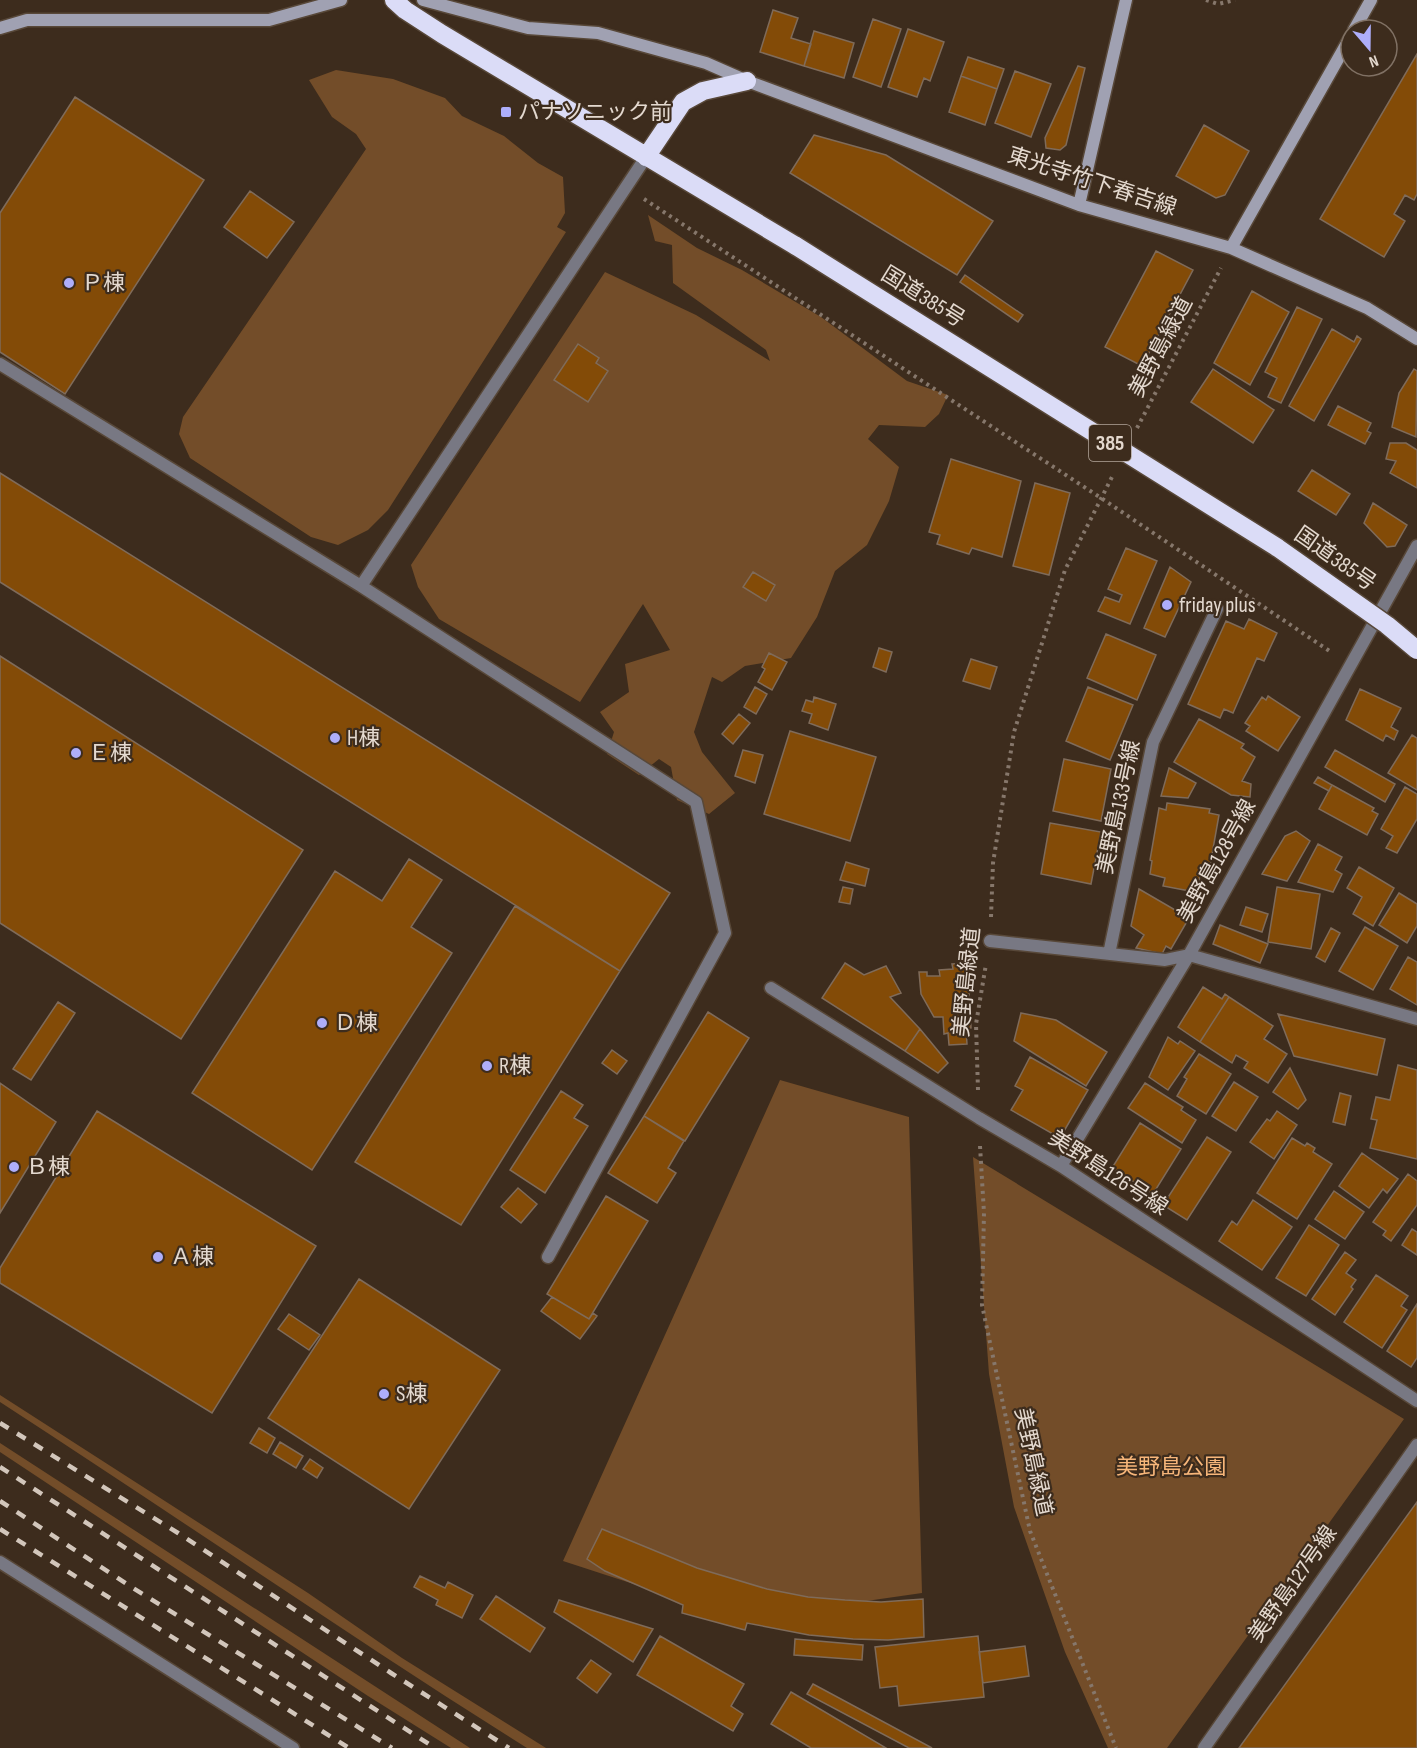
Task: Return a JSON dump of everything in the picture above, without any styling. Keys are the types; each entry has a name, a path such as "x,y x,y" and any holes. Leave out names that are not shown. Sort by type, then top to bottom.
{"highway":[{"name":"国道385号","path":"394,0 405,10 442,34 796,246 1278,548 1387,625 1417,650"},
{"path":"646,157 683,102 703,91 747,81"}],"main road":[{"path":"0,28 27,20 268,20 341,0"},
{"name":"東光寺竹下春吉線","path":"423,0 528,28 598,33 706,63 747,81 1079,205 1231,248 1367,308 1417,339"},
{"path":"1361,18 1371,0"},
{"path":"1079,205 1125,3"},
{"path":"1231,248 1339,57"}],"street":[{"path":"361,586 646,157"},
{"path":"0,364 361,586 696,802 725,933 548,1257"},
{"name":"美野島128号線","path":"1061,1166 1188,955 1417,546"},
{"name":"美野島133号線","path":"1109,954 1153,742 1217,609"},
{"path":"990,941 1165,960 1188,955 1417,1019"},
{"name":"美野島126号線","path":"771,988 979,1118 1061,1166 1417,1401"},
{"name":"美野島127号線","path":"1204,1748 1417,1445"},
{"path":"0,1562 293,1748"}],"path":[{"path":"1206,0 1218,4 1235,0"},
{"path":"626,187 1101,498 1350,665"},
{"name":"美野島緑道","path":"1134,436 1231,248"},
{"name":"美野島緑道","path":"1116,1748 1030,1531 982,1305 984,1213 976,1024 990,941 993,863 1014,732 1065,570 1117,467"}],"green space":[{"path":"336,70 393,79 445,98 462,116 504,136 538,163 563,177 565,213 557,227 566,232 388,510 368,530 338,545 311,537 190,458 179,434 183,417 366,149 356,134 332,117 309,80"},
{"path":"648,215 697,248 742,270 821,317 907,381 948,395 939,414 925,427 879,425 868,439 899,467 889,501 867,545 835,571 817,617 791,658 745,666 722,682 712,677 694,732 702,752 735,793 709,814 677,800 671,767 659,759 639,775 607,754 614,732 600,712 629,692 625,664 670,650 643,604 580,702 439,619 418,587 411,565 605,272 696,315 770,361 766,350 673,283 672,245 655,241"},
{"path":"780,1080 909,1117 922,1593 741,1619 563,1561"},
{"name":"美野島公園","path":"973,1157 1404,1419 1167,1748 1108,1748 1065,1652 1014,1507 989,1374"},
{"path":"0,1395 308,1593 402,1658 546,1748 527,1748 460,1706 0,1402"},
{"path":"0,1443 470,1748 451,1748 368,1696 0,1452"}],"building":[{"path":"773,10 798,18 791,38 811,44 804,66 760,52"},
{"path":"873,19 901,29 881,87 853,77"},
{"path":"908,29 944,42 930,81 924,78 917,97 888,87"},
{"path":"814,31 854,43 844,78 804,66"},
{"path":"1417,54 1417,194 1414,200 1405,195 1394,214 1405,221 1384,257 1320,219"},
{"path":"968,57 1004,69 997,89 961,76"},
{"path":"1078,66 1085,68 1066,145 1060,150 1046,148 1045,138"},
{"path":"1015,71 1051,84 1031,137 995,123"},
{"path":"961,76 997,89 985,125 949,112"},
{"name":"Ｐ棟","path":"75,97 204,180 65,394 0,352 0,213"},
{"path":"1204,125 1249,151 1225,195 1216,198 1176,176"},
{"path":"814,135 886,155 993,221 957,275 790,173"},
{"path":"250,191 294,222 267,258 224,227"},
{"path":"1156,251 1193,270 1142,366 1105,347"},
{"path":"965,275 1023,315 1018,322 960,282"},
{"path":"1252,291 1289,312 1250,385 1214,363"},
{"path":"1297,307 1322,319 1281,403 1268,397 1277,378 1265,372"},
{"path":"1332,329 1354,342 1357,336 1361,339 1314,421 1289,406"},
{"path":"578,344 599,358 596,363 608,371 588,402 554,380"},
{"path":"1213,369 1274,410 1253,443 1191,402"},
{"path":"1414,369 1417,371 1416,437 1392,427 1399,393"},
{"path":"1338,406 1371,423 1367,431 1371,433 1365,444 1328,425"},
{"path":"1390,443 1406,443 1417,450 1417,488 1390,473 1396,461 1386,459"},
{"path":"951,459 1021,481 1002,557 972,548 969,554 937,544 940,535 929,532"},
{"path":"1312,470 1350,494 1336,515 1298,491"},
{"name":"H棟","path":"0,473 670,893 620,971 0,582"},
{"path":"1035,483 1070,493 1049,575 1013,566"},
{"path":"1373,503 1407,525 1395,546 1387,547 1364,523"},
{"path":"1126,548 1157,561 1130,624 1098,611 1105,597 1119,602 1122,595 1108,589"},
{"name":"friday plus","path":"1170,567 1191,582 1165,637 1144,628"},
{"path":"753,572 775,585 766,601 743,587"},
{"path":"1249,619 1277,633 1264,661 1257,658 1233,713 1224,709 1220,718 1188,704 1226,621 1244,629"},
{"path":"1106,634 1156,655 1137,700 1087,678"},
{"path":"879,648 892,652 886,672 873,667"},
{"path":"769,653 787,662 772,690 758,682 765,669 762,667"},
{"name":"Ｅ棟","path":"0,656 303,850 181,1039 0,923"},
{"path":"971,659 997,667 990,689 963,681"},
{"path":"755,687 767,694 756,714 744,707"},
{"path":"1088,687 1133,705 1110,760 1066,741"},
{"path":"1360,689 1401,708 1391,727 1398,731 1394,740 1386,735 1383,741 1346,720"},
{"path":"1268,696 1300,717 1278,751 1246,731 1250,726 1245,723 1262,697 1266,700"},
{"path":"814,697 836,704 828,730 809,723 812,714 802,711 806,700 813,702"},
{"path":"739,714 750,723 733,744 722,734"},
{"path":"1199,719 1244,744 1241,748 1255,757 1242,781 1251,784 1250,797 1231,795 1174,762"},
{"path":"790,731 876,757 850,841 764,814"},
{"path":"1412,735 1417,738 1417,790 1388,773"},
{"path":"743,750 763,755 755,783 735,776"},
{"path":"1335,750 1395,784 1385,802 1325,767"},
{"path":"1064,759 1111,769 1101,821 1053,811"},
{"path":"1169,768 1196,783 1188,798 1161,796"},
{"path":"1318,777 1332,785 1329,791 1314,783"},
{"path":"1332,785 1374,808 1372,811 1378,814 1367,835 1319,809"},
{"path":"1405,787 1417,794 1417,819 1397,853 1386,848 1393,836 1381,829"},
{"path":"1167,803 1210,809 1209,813 1219,815 1208,877 1200,875 1198,886 1191,885 1190,891 1163,886 1165,878 1150,874 1152,861 1150,860 1159,808 1166,810"},
{"path":"1050,823 1101,832 1091,884 1041,874"},
{"path":"1296,831 1310,841 1287,881 1262,874 1285,836"},
{"path":"1318,844 1342,857 1335,870 1342,874 1333,892 1298,882"},
{"name":"Ｄ棟","path":"409,859 442,880 411,927 452,953 312,1170 192,1093 335,871 382,901"},
{"path":"846,862 869,869 865,886 840,880"},
{"path":"1359,867 1394,888 1373,926 1353,914 1362,897 1347,888"},
{"path":"843,887 853,889 850,904 839,902"},
{"path":"1277,887 1320,894 1311,949 1268,942"},
{"path":"1139,889 1189,918 1171,949 1166,946 1162,954 1136,948 1144,935 1131,926"},
{"path":"1399,893 1417,904 1417,926 1407,943 1379,925"},
{"name":"R棟","path":"515,906 620,971 461,1225 355,1162"},
{"path":"1246,907 1268,914 1262,932 1240,925"},
{"path":"1220,925 1268,944 1260,963 1213,944"},
{"path":"1365,927 1398,946 1373,990 1339,971"},
{"path":"1331,928 1340,933 1325,962 1316,957"},
{"path":"1408,957 1417,962 1417,1005 1390,989"},
{"path":"845,963 864,975 886,966 901,993 890,997 920,1029 905,1051 822,998"},
{"path":"971,963 972,972 968,972 971,1028 966,1029 967,1044 949,1045 948,1033 944,1034 943,1017 934,1017 921,994 919,972 927,972 927,976 940,976 939,970 953,969 952,964"},
{"path":"1203,987 1222,999 1225,994 1229,997 1200,1042 1178,1027"},
{"path":"1229,997 1273,1026 1264,1039 1287,1054 1268,1083 1244,1068 1248,1062 1236,1055 1232,1063 1200,1042"},
{"path":"58,1002 75,1013 31,1080 13,1069"},
{"path":"708,1012 749,1038 685,1141 644,1116"},
{"path":"1021,1013 1056,1020 1107,1052 1086,1086 1014,1041"},
{"path":"1278,1014 1385,1039 1377,1075 1294,1056"},
{"path":"920,1029 948,1063 938,1073 905,1051"},
{"path":"1168,1037 1178,1044 1180,1041 1195,1051 1168,1090 1149,1077"},
{"path":"612,1050 627,1061 617,1074 602,1063"},
{"path":"1199,1054 1231,1074 1206,1114 1177,1096 1187,1079 1184,1077"},
{"path":"1030,1057 1088,1090 1060,1138 1011,1110 1023,1090 1015,1086"},
{"path":"1398,1065 1417,1070 1417,1159 1370,1148 1377,1120 1371,1119 1376,1097 1390,1100"},
{"path":"1290,1068 1306,1100 1298,1109 1273,1092"},
{"path":"1234,1082 1258,1097 1236,1131 1212,1116"},
{"name":"Ｂ棟","path":"0,1083 56,1122 0,1213"},
{"path":"1145,1083 1183,1107 1181,1110 1196,1120 1182,1143 1128,1108"},
{"path":"561,1091 583,1105 574,1118 588,1126 545,1193 510,1170"},
{"path":"1340,1093 1351,1096 1345,1125 1333,1122"},
{"name":"Ａ棟","path":"97,1111 316,1246 212,1413 0,1283 0,1268"},
{"path":"1277,1111 1297,1125 1274,1159 1250,1142 1267,1119 1270,1121"},
{"path":"644,1116 684,1141 668,1168 676,1173 657,1203 608,1173"},
{"path":"1140,1123 1181,1149 1153,1194 1112,1168"},
{"path":"1207,1137 1231,1152 1187,1220 1163,1205"},
{"path":"1292,1138 1305,1146 1307,1143 1315,1148 1313,1152 1332,1164 1297,1219 1257,1193"},
{"path":"1362,1153 1398,1179 1387,1193 1383,1189 1369,1208 1339,1186"},
{"path":"1408,1174 1417,1181 1417,1205 1391,1241 1383,1235 1386,1231 1373,1222"},
{"path":"518,1188 537,1204 521,1223 501,1207"},
{"path":"1334,1191 1364,1212 1345,1239 1315,1219"},
{"path":"606,1196 648,1221 589,1319 547,1294"},
{"path":"1253,1200 1292,1227 1262,1270 1219,1241 1232,1221 1237,1225"},
{"path":"1309,1225 1339,1245 1306,1296 1276,1278"},
{"path":"1412,1229 1417,1232 1417,1255 1402,1245"},
{"path":"1345,1252 1356,1260 1346,1273 1356,1280 1351,1287 1353,1289 1335,1315 1312,1299"},
{"path":"1376,1275 1408,1296 1401,1306 1407,1310 1382,1348 1344,1322"},
{"name":"S棟","path":"359,1279 500,1370 409,1509 268,1418"},
{"path":"552,1297 589,1319 593,1313 597,1316 580,1339 541,1311"},
{"path":"1417,1304 1417,1358 1411,1367 1387,1351"},
{"path":"289,1314 320,1335 309,1350 278,1329"},
{"path":"259,1428 275,1438 267,1453 250,1443"},
{"path":"280,1442 303,1456 296,1468 273,1454"},
{"path":"310,1459 323,1468 317,1478 303,1469"},
{"path":"1417,1502 1417,1748 1239,1748"},
{"path":"602,1529 697,1568 767,1589 808,1597 845,1600 881,1602 923,1599 924,1637 888,1640 853,1639 809,1635 747,1623 745,1630 682,1613 683,1605 605,1571 587,1559"},
{"path":"420,1576 445,1588 448,1582 473,1595 462,1618 436,1605 438,1600 414,1587"},
{"path":"496,1596 545,1628 530,1652 480,1619"},
{"path":"559,1600 653,1629 633,1662 554,1612"},
{"path":"660,1636 744,1684 731,1706 743,1714 733,1731 637,1675"},
{"path":"978,1636 984,1697 899,1706 897,1686 880,1688 875,1647"},
{"path":"795,1639 863,1645 862,1660 794,1655"},
{"path":"1025,1646 1029,1676 983,1683 979,1652"},
{"path":"591,1660 611,1674 597,1693 577,1678"},
{"path":"813,1684 932,1748 909,1748 807,1694"},
{"path":"791,1692 886,1748 811,1748 771,1724"}],"railway":[{"path":"0,1423 178,1533 509,1748"},
{"path":"0,1467 435,1748"},
{"path":"0,1501 133,1588 392,1748"},
{"path":"0,1529 349,1748"}],"place":[{"name":"パナソニック前","path":"506,112"},
{"name":"Ｐ棟","path":"69,283"},
{"name":"friday plus","path":"1167,605"},
{"name":"H棟","path":"335,738"},
{"name":"Ｅ棟","path":"76,753"},
{"name":"Ｄ棟","path":"322,1023"},
{"name":"R棟","path":"487,1066"},
{"name":"Ｂ棟","path":"14,1167"},
{"name":"Ａ棟","path":"158,1257"},
{"name":"S棟","path":"384,1394"}]}
